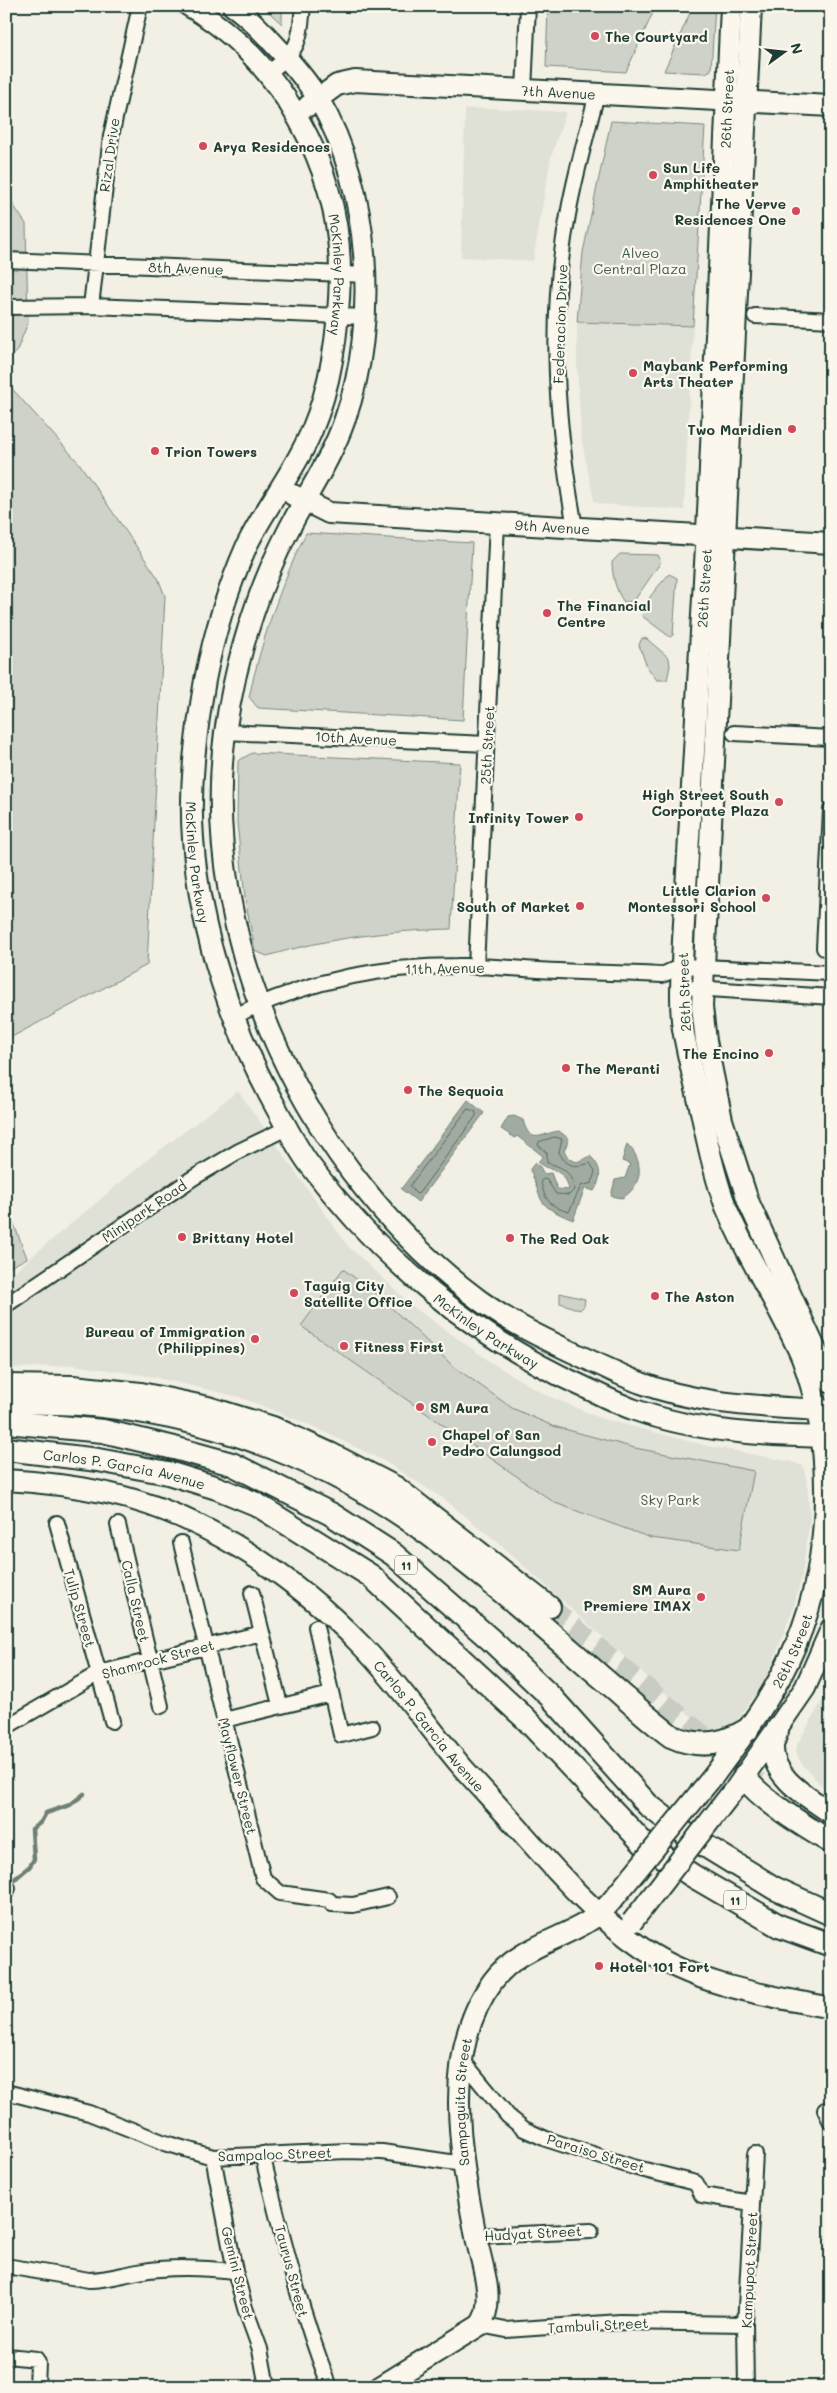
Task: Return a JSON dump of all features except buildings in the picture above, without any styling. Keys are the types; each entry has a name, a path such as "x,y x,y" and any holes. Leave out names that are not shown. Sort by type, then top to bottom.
{"main road":[{"name":"McKinley Parkway","path":"189,6 226,32 267,74 296,114 319,161 329,194 339,252 338,316 331,364 312,429 248,544 229,592 206,676 194,758 193,840 200,894 209,937 233,1017 256,1073 308,1162 391,1259 466,1321 539,1367 634,1410 682,1423 741,1432 827,1437"},
{"name":"McKinley Parkway","path":"233,6 242,12 287,58 318,99 344,154 360,216 366,274 365,317 358,369 347,415 337,440 288,530 256,603 234,681 225,732 220,800 221,840 234,920 260,1004 283,1058 309,1108 334,1147 375,1202 432,1262 481,1302 554,1344 644,1384 691,1397 825,1410"},
{"name":"26th Street","path":"731,6 726,101 716,536 702,990 703,1023 722,1120 748,1201 831,1383"},
{"name":"26th Street","path":"605,1909 715,1774 773,1691 789,1661 813,1596 825,1528 827,1437 825,1410 803,1360 726,1206 706,1137 683,1028 682,966 716,536 747,102 751,6"},
{"name":"7th Avenue","path":"296,114 337,85 355,81 831,106"},
{"name":"9th Avenue","path":"280,488 329,513 831,543"},
{"path":"6,1385 73,1386 141,1393 208,1407 273,1427 330,1453 396,1487 550,1608"},
{"path":"6,1403 94,1405 155,1414 221,1429 296,1456 336,1476 406,1518 488,1582 671,1736 687,1742 706,1744 724,1741 747,1730"},
{"name":"Carlos P. Garcia Avenue","path":"6,1422 103,1431 232,1464 331,1514 393,1554 438,1593 552,1698 648,1805 683,1832 774,1888 831,1914"},
{"name":"Carlos P. Garcia Avenue","path":"6,1449 98,1460 168,1474 217,1488 256,1504 371,1576 526,1719 644,1844 693,1876 779,1926 831,1945"},
{"name":"Carlos P. Garcia Avenue","path":"6,1480 37,1482 109,1494 168,1512 234,1543 304,1592 362,1646 463,1768 566,1881 628,1927 643,1948 680,1968 730,1988 831,2008"},
{"name":"26th Street","path":"628,1927 739,1783 778,1729 810,1678 831,1629"},
{"path":"778,1729 773,1747 776,1763 784,1775 803,1794 831,1813"},
{"path":"739,1783 750,1786 807,1828 831,1842"},
{"path":"722,1857 831,1898"},
{"name":"Sampaguita Street","path":"480,2325 486,2317 487,2290 463,2164 459,2088 468,2028 494,1980 534,1948 605,1909"},
{"path":"380,2387 480,2325"}],"street":[{"name":"Rizal Drive","path":"91,306 94,264 110,136 140,6"},
{"path":"267,74 287,58 300,39 303,6"},
{"path":"524,90 528,6"},
{"name":"Federacion Drive","path":"575,527 562,446 558,407 556,349 558,296 569,206 597,94"},
{"name":"8th Avenue","path":"6,260 366,274"},
{"path":"6,307 91,306 365,317"},
{"path":"755,316 831,320"},
{"name":"25th Street","path":"476,967 497,523"},
{"name":"10th Avenue","path":"225,732 487,744"},
{"path":"734,733 831,738"},
{"path":"824,946 831,810"},
{"name":"11th Avenue","path":"233,1017 260,1004 339,978 379,971 457,966 664,975 682,986 702,990 831,997"},
{"name":"11th Avenue","path":"664,975 682,966 831,973"},
{"name":"Minipark Road","path":"6,1305 193,1178 239,1151 287,1128"},
{"name":"Tulip Street","path":"57,1523 112,1721"},
{"name":"Calla Street","path":"118,1525 161,1706"},
{"name":"Mayflower Street","path":"181,1543 263,1878 280,1893 328,1900 332,1904 352,1905 388,1897"},
{"path":"252,1593 280,1705"},
{"path":"316,1627 342,1735 372,1727"},
{"name":"Shamrock Street","path":"6,1727 98,1673 206,1645 262,1633"},
{"path":"224,1720 331,1694"},
{"name":"Paraiso Street","path":"462,2060 508,2116 531,2132 546,2139 632,2167 696,2183 702,2195 752,2203"},
{"name":"Sampaloc Street","path":"6,2092 88,2113 165,2142 213,2157 262,2154 382,2152 463,2164"},
{"name":"Taurus Street","path":"262,2154 288,2262 311,2339 330,2387"},
{"name":"Kampupot Street","path":"746,2387 745,2324 754,2154"},
{"name":"Gemini Street","path":"213,2157 235,2271 245,2308 260,2349 268,2387"},
{"name":"Hudyat Street","path":"476,2236 591,2231"},
{"path":"6,2266 89,2280 102,2280 138,2271 161,2269 201,2268 235,2271"},
{"name":"Tambuli Street","path":"480,2325 506,2330 620,2322 745,2324"},
{"path":"7,2356 36,2359 38,2363 37,2387"}],"shaded area":[{"path":"491,108 566,112 551,157 533,261 461,257 465,109"},
{"path":"577,322 693,326 684,510 600,504 594,501 581,437"},
{"name":"SM Aura","path":"238,1091 348,1246 415,1308 492,1363 544,1394 600,1418 708,1446 789,1461 803,1466 807,1481 810,1520 802,1575 794,1606 768,1676 739,1718 725,1732 709,1730 695,1720 497,1542 444,1499 382,1460 312,1426 239,1397 149,1376 72,1365 6,1369 6,1278 152,1156"},
{"path":"831,1685 831,1796 801,1763 796,1753 797,1745"}],"green space":[{"path":"262,6 282,6 282,24"},
{"name":"The Courtyard","path":"548,6 656,6 626,72 546,67"},
{"path":"693,6 715,6 711,70 706,73 664,71"},
{"name":"Alveo Central Plaza","path":"611,121 705,126 693,326 577,322 583,252"},
{"path":"6,194 26,224 28,323 17,350 6,364"},
{"path":"6,382 79,463 158,578 165,596 147,965 6,1040"},
{"path":"306,533 472,543 463,720 258,708 249,697 260,654 280,593"},
{"path":"620,554 658,555 660,559 659,565 634,601 624,602 615,583 612,562"},
{"path":"669,574 677,578 673,635 670,637 642,616 649,599"},
{"path":"642,638 647,639 669,658 670,666 667,680 657,680 647,667 639,645"},
{"path":"252,753 460,763 451,929 358,936 312,944 267,956 255,951 245,898 237,823 238,761"},
{"path":"10,1214 27,1258 6,1269 6,1215"},
{"name":"Sky Park","path":"343,1269 379,1296 453,1366 512,1408 553,1426 635,1448 754,1471 739,1550 651,1538 555,1503 301,1326"},
{"path":"560,1293 585,1299 584,1306 580,1310 560,1303"}],"water":[{"path":"468,1100 484,1113 418,1202 401,1189"},
{"path":"514,1116 523,1120 529,1133 533,1136 542,1136 559,1131 569,1139 564,1151 569,1159 577,1162 590,1156 597,1164 600,1173 597,1186 594,1191 585,1188 573,1220 552,1210 542,1202 530,1169 535,1163 544,1174 551,1173 557,1189 569,1190 567,1183 561,1174 538,1162 543,1156 517,1136 515,1138 501,1129 508,1117"},
{"path":"627,1144 637,1158 639,1165 638,1180 629,1193 622,1198 611,1196 615,1180 625,1178 630,1164 622,1161"}],"waterway":[{"path":"9,1884 30,1866 34,1859 32,1829 41,1822 46,1813 70,1805 84,1794"}],"tunnel":[{"path":"550,1607 759,1782"}],"place":[{"name":"The Courtyard","path":"595,36"},
{"name":"Arya Residences","path":"203,146"},
{"name":"Sun Life Amphitheater","path":"653,175"},
{"name":"The Verve Residences One","path":"796,211"},
{"name":"Maybank Performing Arts Theater","path":"633,373"},
{"name":"Two Maridien","path":"792,429"},
{"name":"Trion Towers","path":"155,451"},
{"name":"The Financial Centre","path":"547,613"},
{"name":"High Street South Corporate Plaza","path":"779,802"},
{"name":"Infinity Tower","path":"579,817"},
{"name":"Little Clarion Montessori School","path":"766,898"},
{"name":"South of Market","path":"580,906"},
{"name":"The Encino","path":"769,1053"},
{"name":"The Meranti","path":"566,1068"},
{"name":"The Sequoia","path":"408,1090"},
{"name":"Brittany Hotel","path":"182,1237"},
{"name":"The Red Oak","path":"510,1238"},
{"name":"Taguig City Satellite Office","path":"294,1293"},
{"name":"The Aston","path":"655,1296"},
{"name":"Bureau of Immigration (Philippines)","path":"255,1339"},
{"name":"Fitness First","path":"344,1346"},
{"name":"SM Aura","path":"420,1407"},
{"name":"Chapel of San Pedro Calungsod","path":"432,1442"},
{"name":"SM Aura Premiere IMAX","path":"701,1597"},
{"name":"Hotel 101 Fort","path":"599,1966"}]}
